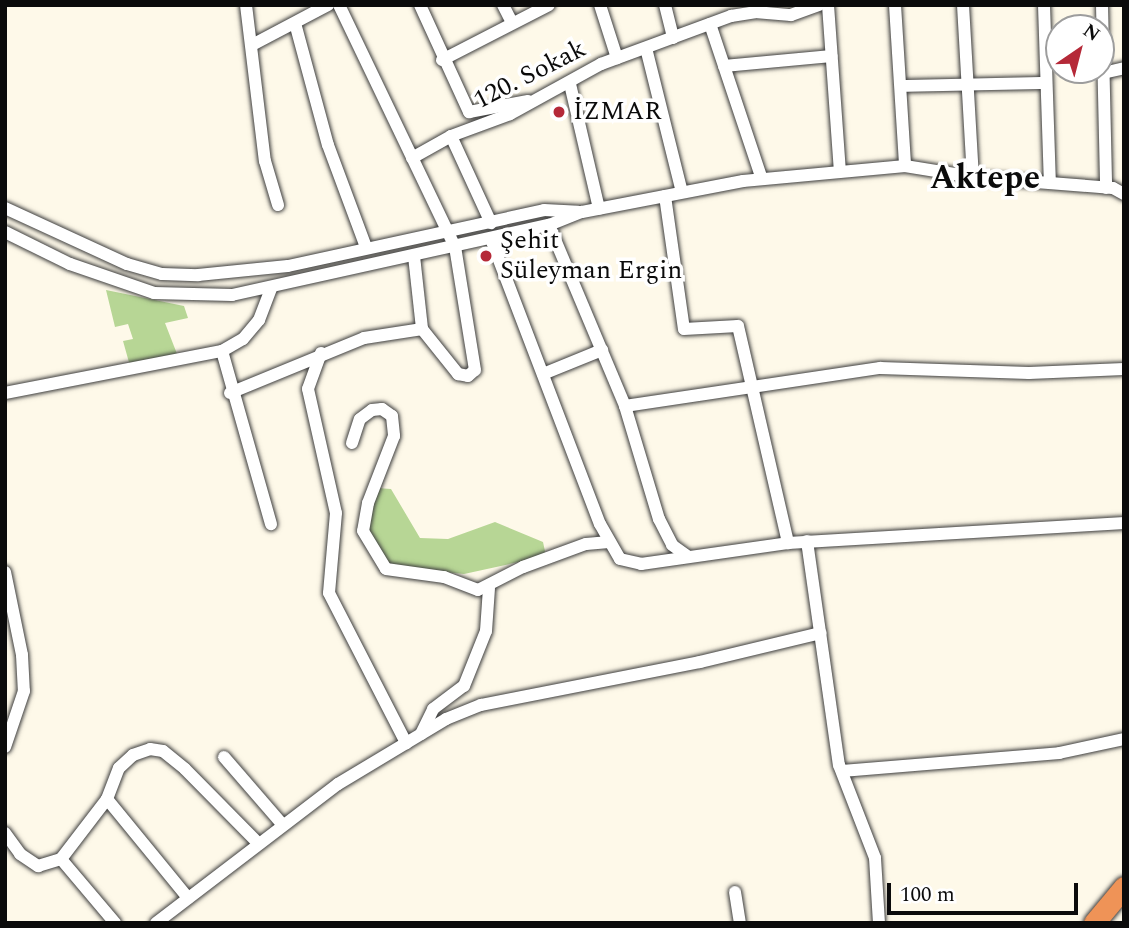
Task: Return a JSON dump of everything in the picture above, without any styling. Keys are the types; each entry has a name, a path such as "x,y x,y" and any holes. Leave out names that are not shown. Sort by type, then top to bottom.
{"highway":[{"path":"1094,923 1124,887"}],"street":[{"path":"246,5 265,161 278,205"},
{"path":"252,45 328,5"},
{"path":"339,5 455,247 475,370 468,376 458,374 422,329 415,256"},
{"path":"420,5 442,60 469,112 528,101"},
{"path":"503,5 512,23"},
{"path":"600,5 617,58"},
{"path":"665,5 673,38"},
{"name":"120. Sokak","path":"412,158 451,136 510,114 528,101 570,84 617,58 710,24 755,12 791,15 820,5"},
{"path":"828,5 840,172"},
{"path":"895,5 905,166"},
{"path":"963,5 973,177"},
{"path":"1044,5 1045,44"},
{"path":"442,60 543,6"},
{"path":"295,23 328,145 366,247"},
{"path":"710,24 762,179"},
{"path":"646,48 682,192"},
{"path":"724,66 832,56"},
{"path":"901,86 967,81 1045,83"},
{"path":"570,84 598,209"},
{"path":"1046,84 1050,183"},
{"path":"1103,84 1106,188"},
{"path":"451,136 491,223"},
{"path":"5,232 70,264 154,293 232,295 271,289 491,239 549,225 582,212 762,179 905,166 973,177 1106,188 1124,194"},
{"path":"665,196 684,329 738,326 750,388 788,543"},
{"path":"5,208 103,255 162,274 198,275 288,266 544,210 582,212"},
{"path":"549,225 625,406 659,519 672,545 687,556"},
{"path":"491,239 609,542 620,559 641,565 687,556 807,541 1124,523"},
{"path":"5,393 222,351 243,339 259,320 271,289"},
{"path":"230,393 321,353 364,338 422,329"},
{"path":"543,374 602,350"},
{"path":"222,351 230,393 271,524"},
{"path":"321,353 308,389 336,513 329,593 406,743"},
{"path":"625,406 880,368 1029,373 1124,369"},
{"path":"352,443 360,419 372,410 382,409 395,423 368,503 363,531 376,560 398,572 444,577 478,590 489,588 523,567 586,544 609,542"},
{"path":"807,541 842,771 876,859 879,923"},
{"path":"5,572 22,655 24,691 5,747"},
{"path":"421,734 433,709 464,686 486,631 489,588"},
{"path":"156,923 282,824 421,734 481,705 821,633"},
{"path":"842,771 1059,753 1124,739"},
{"path":"5,833 20,854 38,866 61,859 107,799 119,768 133,755 150,748 163,751 259,844"},
{"path":"224,757 282,824"},
{"path":"107,799 188,898"},
{"path":"61,859 116,923"},
{"path":"735,892 740,923"}],"green space":[{"path":"106,290 184,306 188,318 165,323 179,359 130,366 123,341 133,339 128,324 115,327"},
{"path":"377,488 391,489 420,538 448,539 495,522 543,542 546,556 464,574 386,566 366,530"}],"place":[{"name":"İZMAR","path":"559,112"},
{"name":"Şehit Süleyman Ergin","path":"486,256"}],"district":[{"name":"Aktepe","path":"985,179"}]}
